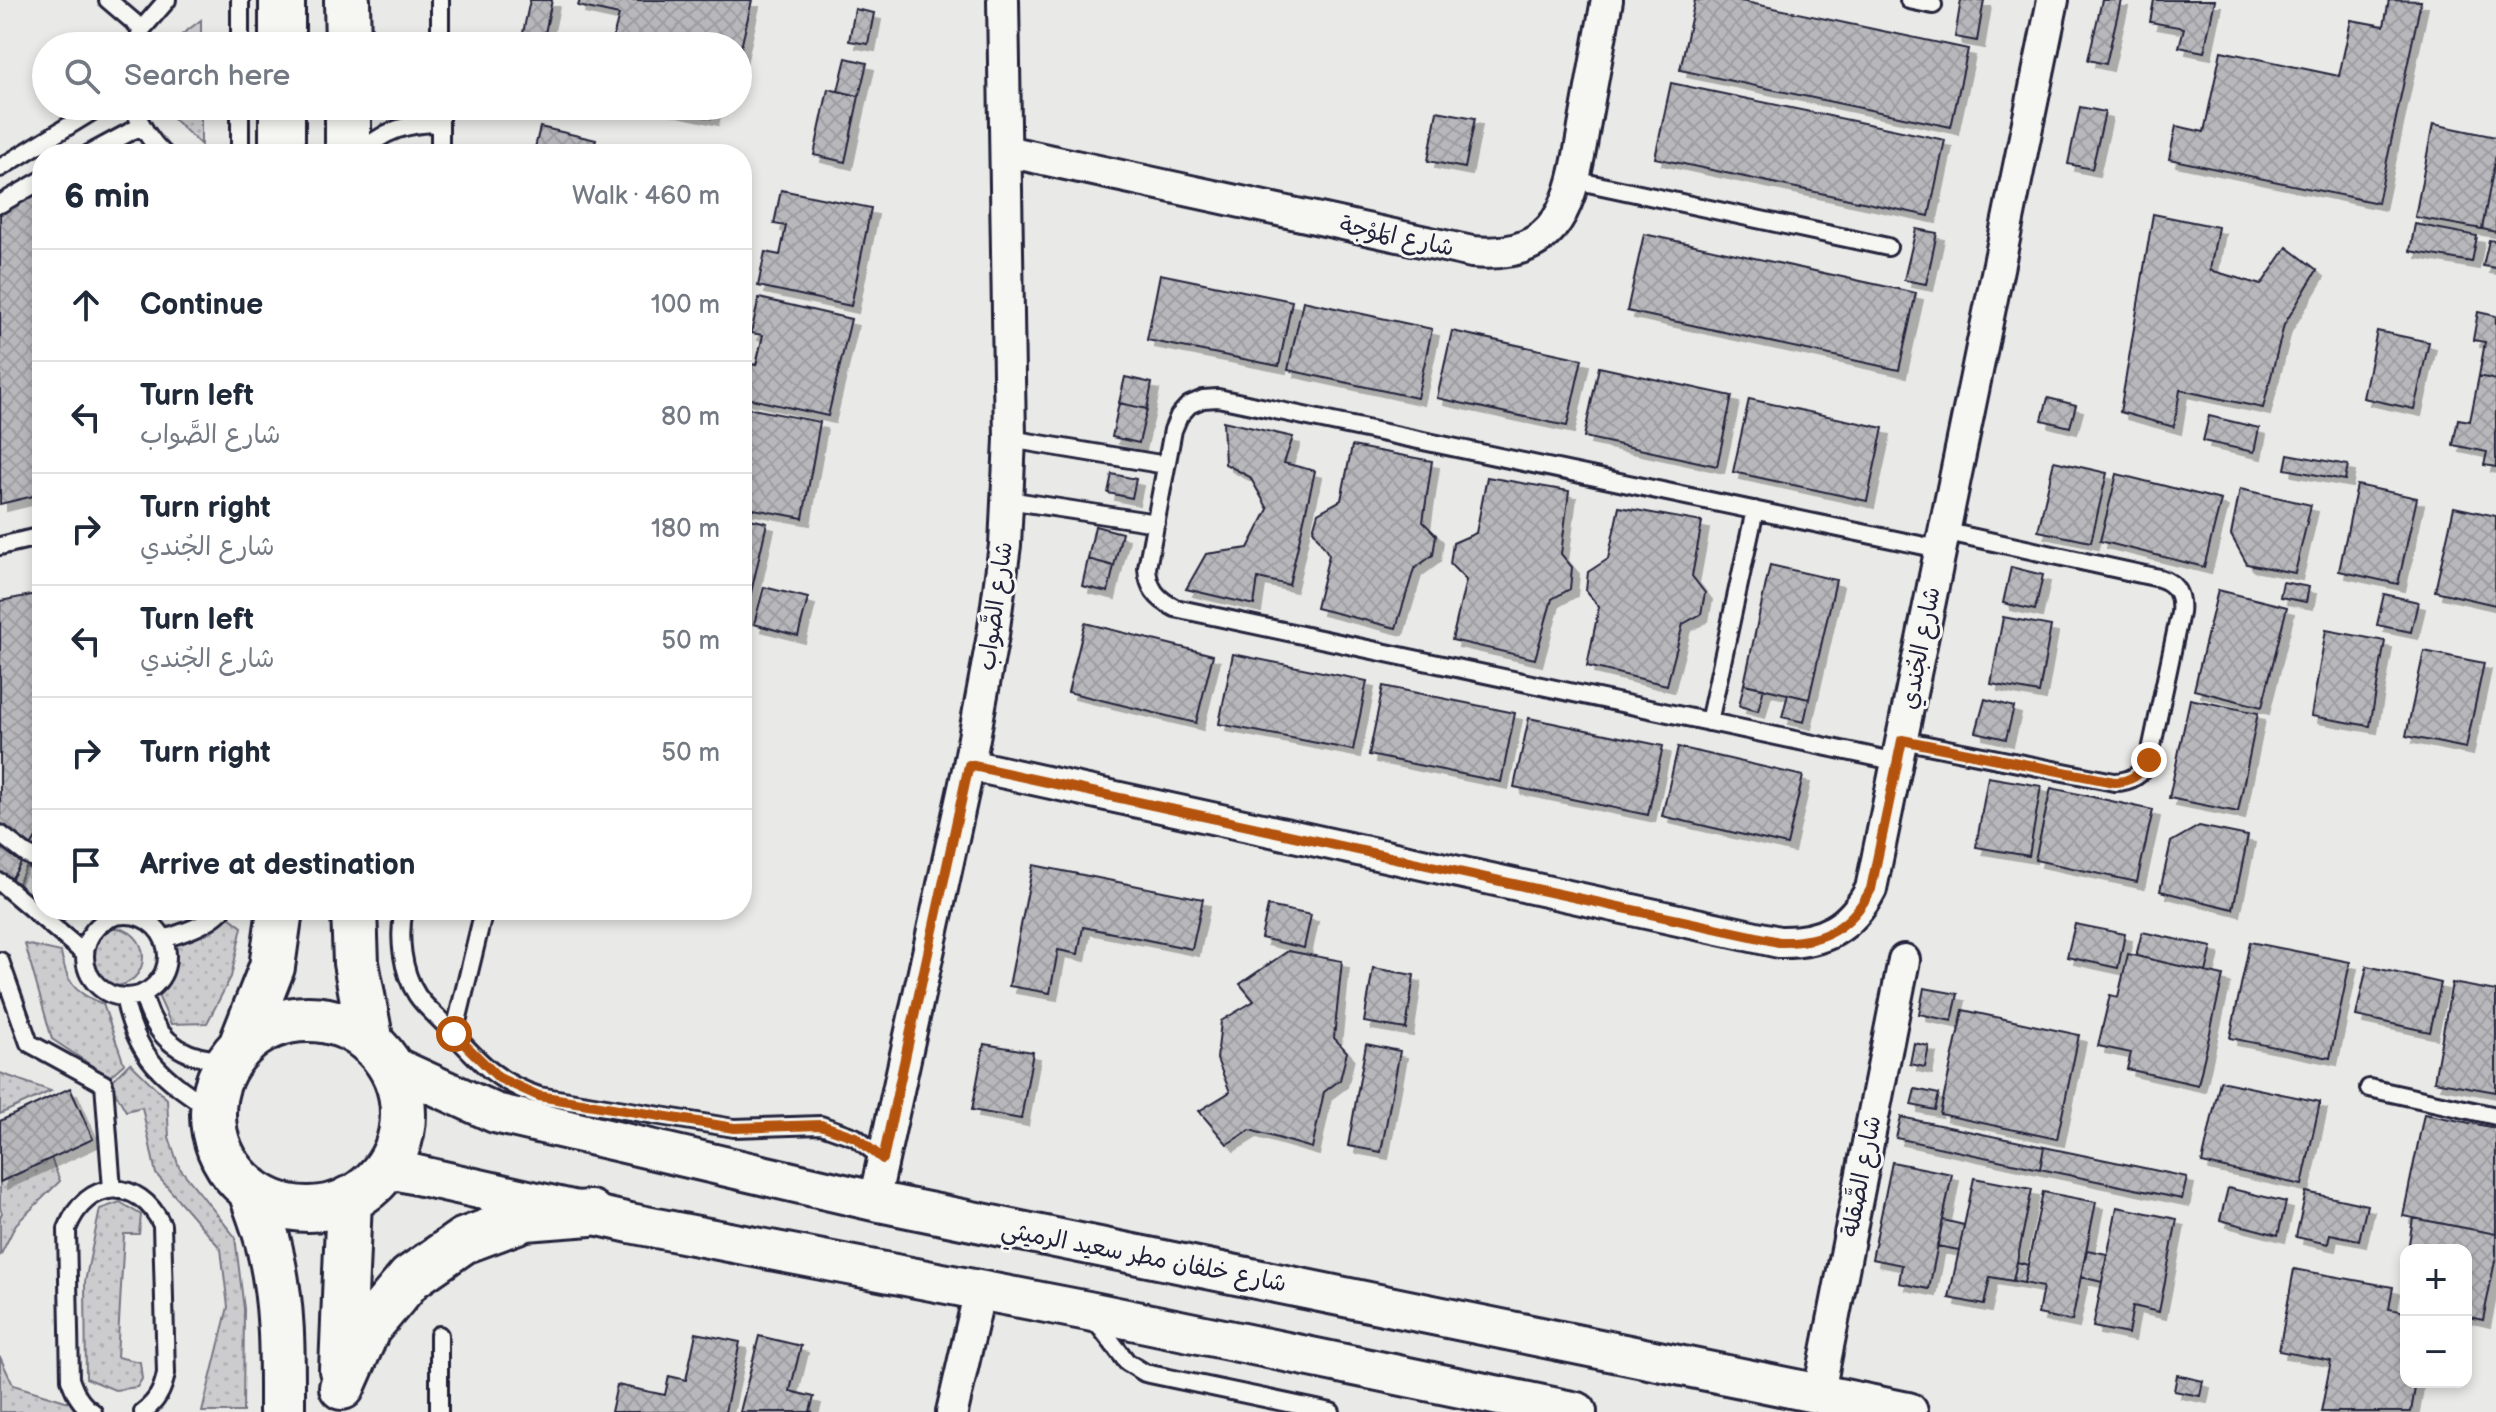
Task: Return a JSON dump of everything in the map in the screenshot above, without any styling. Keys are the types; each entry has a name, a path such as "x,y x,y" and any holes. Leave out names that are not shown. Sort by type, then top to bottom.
{"main road":[{"path":"282,0 282,32"},
{"path":"347,0 348,32"},
{"path":"282,120 282,144"},
{"path":"348,120 348,144"},
{"path":"235,1053 272,967 279,920"},
{"path":"354,920 356,963 380,1054 400,1090 403,1117 398,1144 386,1168 370,1186 349,1199 324,1207 298,1208 273,1202 250,1189 231,1170 218,1146 212,1120 214,1093 224,1067 235,1053 264,1029 290,1020 319,1019 346,1026 380,1054"},
{"path":"250,1189 271,1253 279,1303 282,1412"},
{"path":"342,1400 349,1199"},
{"path":"342,1400 368,1328 410,1278 463,1241 525,1218 590,1213"}],"street":[{"name":"شارع الصَّواب","path":"874,1201 969,765 1000,590 1010,439 1003,0"},
{"name":"شارع المَوْجة","path":"1006,151 1457,249 1490,254 1507,252 1545,232 1562,213 1570,197 1607,0"},
{"name":"شارع الجُندي","path":"969,765 1779,942 1799,943 1817,939 1850,921 1863,906 1871,889 2053,0"},
{"name":"شارع الصَّقلة","path":"1819,1392 1904,960"},
{"name":"شارع خلفان مطر سعيد الرميثي","path":"380,1054 495,1113 874,1201 1908,1412"},
{"path":"386,1168 630,1223 1088,1311 1577,1412"},
{"path":"952,1412 980,1290"}],"lane":[{"path":"108,0 142,29"},
{"path":"141,32 167,0"},
{"path":"240,0 240,32"},
{"path":"440,0 440,32"},
{"path":"1909,0 1933,5"},
{"path":"39,144 78,120"},
{"path":"139,120 154,144"},
{"path":"240,120 240,144"},
{"path":"372,144 385,133 425,120"},
{"path":"440,120 440,144"},
{"path":"108,144 141,126"},
{"path":"0,168 32,148"},
{"path":"1574,180 1888,247"},
{"path":"0,204 32,186"},
{"path":"1218,398 1755,510 1941,540 2168,581 2179,595 2180,613 2145,768 2131,779 2114,782 1709,722 1175,608 1154,593 1148,581 1147,568 1166,465 1179,416 1189,405 1203,399 1218,398"},
{"path":"1010,439 1166,465"},
{"path":"1008,500 1156,523"},
{"path":"1709,722 1755,510"},
{"path":"0,546 32,538"},
{"path":"0,834 32,857"},
{"path":"0,882 32,909"},
{"path":"45,920 85,954"},
{"path":"106,920 88,941 85,954 87,967 100,988 124,997 150,990 160,980 166,967 164,939 145,920"},
{"path":"164,939 209,920"},
{"path":"403,920 401,938 404,958 416,994 499,1078 539,1096 734,1128 821,1125 855,1137 883,1159"},
{"path":"454,1034 482,920"},
{"path":"0,961 29,1043 104,1084 112,1189"},
{"path":"143,993 152,1020 170,1042 199,1058 235,1053"},
{"path":"124,997 135,1036 156,1068 170,1082 213,1111"},
{"path":"2369,1088 2496,1116"},
{"path":"93,1412 75,1395 70,1379 67,1229 72,1214 83,1201 97,1192 112,1189 129,1191 144,1199 155,1210 162,1225 166,1373 156,1401 145,1412"},
{"path":"1088,1311 1127,1362 1145,1373 1331,1412"},
{"path":"439,1335 439,1412"}],"shaded area":[{"path":"201,20 201,32 185,32"},
{"path":"175,120 201,120 200,144"},
{"path":"26,867 32,870 32,912 11,897"},
{"path":"43,920 65,920 57,930"},
{"path":"208,920 233,920 242,927 231,977 207,1023 171,1024 156,991 168,969 167,947"},
{"path":"114,928 135,936 143,957 135,978 114,986 93,978 85,957 93,936"},
{"path":"25,944 61,952 73,985 103,1004 124,1064 109,1077 52,1039"},
{"path":"130,1063 167,1099 169,1137 179,1167 235,1237 244,1309 243,1412 202,1412 228,1307 221,1249 156,1174 142,1107 126,1111 110,1083"},
{"path":"0,1073 51,1091 0,1114"},
{"path":"51,1158 60,1181 16,1224 0,1256 0,1182"},
{"path":"120,1202 141,1215 139,1234 124,1234 117,1357 140,1362 142,1379 137,1387 115,1390 86,1378 85,1282 100,1209"},
{"path":"0,1357 13,1385 85,1407 90,1412 0,1412"}],"building":[{"path":"530,0 552,0 545,32 523,32"},
{"path":"580,0 752,0 745,32 615,32 619,15 578,6"},
{"path":"1695,0 1736,0 1968,49 1951,127 1680,70"},
{"path":"1961,0 1984,0 1977,41 1955,37"},
{"path":"2102,0 2121,0 2106,64 2088,60"},
{"path":"2154,0 2215,0 2204,52 2179,47 2184,28 2150,22"},
{"path":"2389,0 2421,1 2378,203 2169,159 2176,126 2204,132 2221,51 2339,76 2351,20 2384,26"},
{"path":"855,9 874,13 868,44 849,41"},
{"path":"846,58 867,63 859,96 838,91"},
{"path":"1671,83 1945,140 1929,216 1655,158"},
{"path":"828,89 859,96 845,162 814,155"},
{"path":"2080,107 2105,112 2092,169 2068,164"},
{"path":"1437,111 1475,118 1465,168 1428,161"},
{"path":"2433,124 2496,137 2496,155 2482,229 2415,217"},
{"path":"540,127 596,140 595,144 536,144"},
{"path":"2496,155 2496,232 2482,229"},
{"path":"781,190 871,208 851,306 758,286 765,252 780,255 786,226 774,224"},
{"path":"32,195 32,496 0,504 0,212"},
{"path":"2153,214 2218,227 2210,270 2261,285 2287,247 2317,270 2284,325 2263,408 2180,390 2174,427 2120,412"},
{"path":"2415,224 2477,236 2472,262 2410,251"},
{"path":"1916,229 1937,233 1926,284 1904,280"},
{"path":"1644,234 1916,293 1899,370 1627,311"},
{"path":"2489,240 2496,241 2496,268 2483,266"},
{"path":"1160,274 1292,301 1279,366 1147,340"},
{"path":"759,298 851,319 828,416 752,399 752,364 756,365 763,335 752,333"},
{"path":"1303,301 1432,329 1417,398 1288,370"},
{"path":"2478,312 2496,316 2496,380 2479,376 2485,342 2473,340"},
{"path":"1452,331 1582,359 1567,426 1437,398"},
{"path":"2377,331 2429,342 2414,409 2363,398"},
{"path":"1599,367 1732,396 1717,466 1584,437"},
{"path":"2479,376 2496,380 2496,467 2484,465 2487,452 2453,445 2458,419 2470,421"},
{"path":"1125,377 1152,383 1147,409 1119,403"},
{"path":"2048,398 2076,405 2070,427 2042,420"},
{"path":"1749,399 1883,428 1867,501 1733,472"},
{"path":"1119,403 1147,409 1139,443 1112,437"},
{"path":"752,409 820,422 803,518 752,509"},
{"path":"2209,416 2259,428 2254,452 2203,441"},
{"path":"1223,421 1293,437 1284,463 1315,471 1289,585 1258,578 1254,605 1186,589 1206,554 1248,548 1268,509 1250,477 1225,464"},
{"path":"1352,446 1432,461 1423,522 1436,535 1433,555 1414,569 1396,628 1316,608 1329,555 1313,530 1318,513 1341,500"},
{"path":"2288,454 2348,465 2345,480 2285,469"},
{"path":"2054,461 2107,473 2091,542 2038,531"},
{"path":"1112,474 1136,479 1132,498 1108,493"},
{"path":"2117,474 2221,500 2204,567 2100,541"},
{"path":"1487,477 1569,491 1561,554 1572,567 1570,589 1552,599 1535,659 1452,640 1466,580 1450,564 1453,543 1476,533"},
{"path":"2357,485 2417,498 2398,584 2339,571"},
{"path":"2240,489 2311,505 2295,573 2247,564 2231,535"},
{"path":"1619,507 1702,522 1692,576 1705,593 1701,614 1683,624 1667,685 1587,666 1599,607 1586,591 1588,572 1608,559"},
{"path":"2454,507 2496,516 2495,605 2435,591"},
{"path":"752,519 767,523 752,588"},
{"path":"1095,526 1122,533 1114,566 1088,559"},
{"path":"1088,559 1114,566 1108,592 1082,586"},
{"path":"1770,565 1836,580 1809,699 1744,684"},
{"path":"2011,567 2043,575 2035,610 2003,603"},
{"path":"2283,582 2309,587 2306,602 2280,597"},
{"path":"764,587 808,598 798,636 754,624"},
{"path":"2218,590 2287,607 2262,707 2194,690"},
{"path":"2384,594 2418,602 2411,632 2377,625"},
{"path":"32,595 32,845 6,888 0,888 0,601"},
{"path":"2003,617 2051,626 2039,693 1991,684"},
{"path":"1085,623 1213,655 1196,723 1068,692"},
{"path":"2326,630 2385,641 2370,726 2311,716"},
{"path":"2424,651 2484,663 2466,748 2406,736"},
{"path":"1233,654 1367,681 1353,750 1219,724"},
{"path":"1744,684 1764,688 1758,711 1739,706"},
{"path":"1383,686 1515,713 1501,782 1369,755"},
{"path":"1788,694 1809,699 1804,722 1782,717"},
{"path":"1985,699 2014,707 2006,739 1976,732"},
{"path":"2190,699 2258,713 2238,812 2169,798"},
{"path":"1529,718 1663,746 1648,815 1514,787"},
{"path":"1678,747 1803,776 1787,845 1662,816"},
{"path":"1988,777 2041,786 2029,856 1976,847"},
{"path":"2051,788 2153,810 2137,882 2035,860"},
{"path":"2199,826 2248,836 2233,909 2160,891 2171,842"},
{"path":"1033,865 1203,899 1192,949 1083,927 1078,954 1058,950 1050,993 1009,986"},
{"path":"1268,906 1311,915 1304,948 1261,938"},
{"path":"2075,924 2125,934 2118,968 2067,957"},
{"path":"2142,932 2212,947 2206,972 2136,956"},
{"path":"2250,942 2350,962 2330,1058 2230,1038"},
{"path":"1288,951 1342,961 1334,1038 1347,1052 1340,1080 1324,1092 1312,1148 1250,1130 1227,1144 1199,1111 1230,1092 1217,1059 1221,1021 1254,1001 1240,984"},
{"path":"2128,954 2223,976 2198,1085 2127,1069 2131,1053 2098,1046 2110,995 2118,997"},
{"path":"2367,966 2441,983 2430,1032 2356,1016"},
{"path":"1373,968 1414,975 1406,1029 1364,1022"},
{"path":"2452,983 2496,991 2496,1092 2434,1081"},
{"path":"1924,988 1958,994 1952,1021 1919,1014"},
{"path":"1963,1010 2079,1035 2057,1139 1940,1114"},
{"path":"1914,1043 1929,1046 1925,1067 1910,1064"},
{"path":"984,1044 1033,1052 1021,1119 972,1110"},
{"path":"1366,1044 1400,1051 1381,1152 1348,1146"},
{"path":"2220,1081 2320,1102 2302,1185 2202,1163"},
{"path":"70,1088 93,1139 0,1182 0,1121"},
{"path":"1915,1089 1939,1094 1935,1110 1911,1105"},
{"path":"2424,1114 2496,1128 2496,1234 2403,1216"},
{"path":"1901,1117 2044,1147 2040,1169 1896,1138"},
{"path":"2044,1147 2187,1177 2182,1199 2040,1169"},
{"path":"1892,1162 1952,1174 1929,1289 1899,1283 1902,1265 1872,1259"},
{"path":"1974,1178 2032,1189 2013,1281 1990,1277 1984,1305 1949,1298"},
{"path":"2228,1188 2286,1202 2278,1235 2220,1220"},
{"path":"2043,1192 2096,1202 2072,1321 2038,1314 2043,1287 2024,1283"},
{"path":"2306,1192 2367,1205 2359,1240 2330,1234 2328,1244 2296,1237"},
{"path":"2117,1207 2177,1219 2159,1312 2133,1306 2128,1334 2093,1327"},
{"path":"2413,1218 2496,1234 2496,1256 2483,1320 2472,1317 2472,1244 2409,1244"},
{"path":"1943,1220 1964,1225 1959,1250 1937,1246"},
{"path":"2087,1250 2107,1254 2102,1282 2081,1277"},
{"path":"2017,1262 2028,1265 2024,1283 2013,1281"},
{"path":"2294,1269 2393,1287 2389,1309 2400,1311 2400,1388 2415,1388 2411,1412 2321,1412 2331,1361 2279,1351"},
{"path":"696,1333 740,1342 725,1412 611,1412 617,1385 665,1395 669,1376 686,1380"},
{"path":"759,1336 801,1346 790,1391 814,1397 810,1411 813,1412 740,1412"},
{"path":"2177,1375 2203,1381 2200,1396 2174,1391"}],"route":[{"path":"454,1034 488,1070 539,1096 734,1128 821,1125 855,1137 883,1159 969,765 1779,942 1799,943 1838,929 1863,906 1871,889 1902,740 2114,782 2123,782 2139,774 2149,760"}]}
